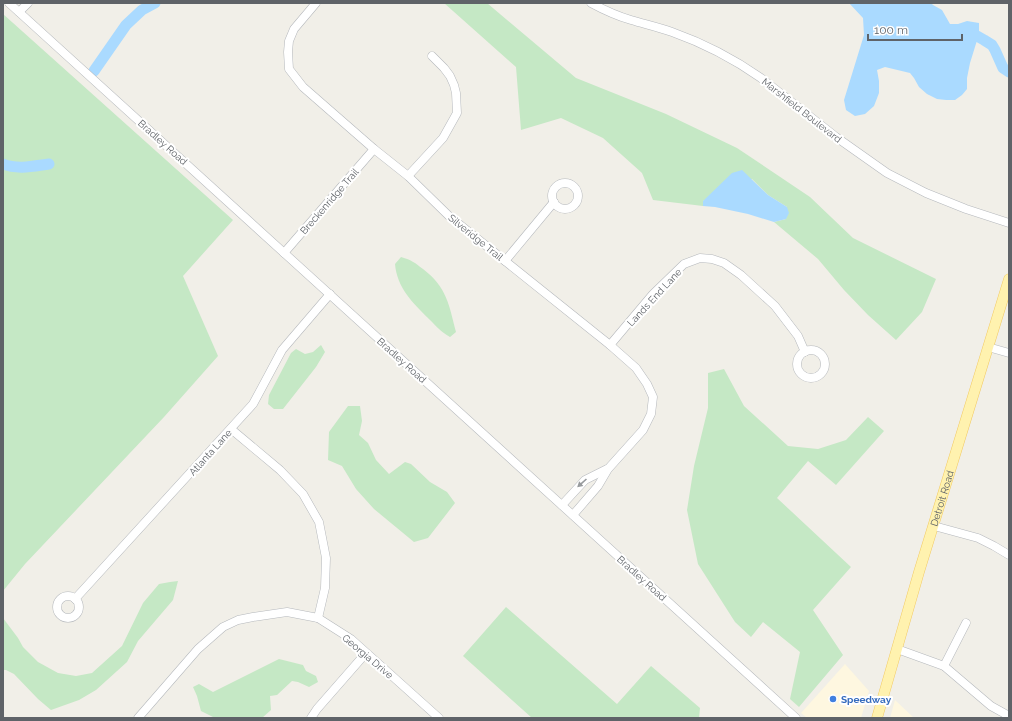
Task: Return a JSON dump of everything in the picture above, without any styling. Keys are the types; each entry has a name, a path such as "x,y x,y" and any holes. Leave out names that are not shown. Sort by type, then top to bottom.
{"main road":[{"name":"Detroit Road","path":"877,718 1009,279"}],"street":[{"path":"15,7 28,3"},
{"name":"Silveridge Trail","path":"316,3 294,29 288,52 289,69 303,87 374,149 408,176 449,216 610,345 636,368 647,384 653,397 650,414 643,430 608,469 598,486 573,515"},
{"name":"Marshfield Boulevard","path":"591,3 629,20 671,32 704,45 761,78 836,137 887,173 926,193 966,209 1009,223"},
{"name":"Bradley Road","path":"15,7 796,718"},
{"path":"408,176 442,138 457,112 456,92 450,76 432,56"},
{"name":"Breckenridge Trail","path":"284,253 374,149"},
{"path":"505,261 554,202"},
{"name":"Lands End Lane","path":"610,345 653,294 684,264 700,258 712,259 724,263 741,275 775,306 798,336 805,352"},
{"name":"Atlanta Lane","path":"75,599 253,404 282,350 330,294"},
{"path":"988,347 1009,353"},
{"path":"231,429 280,470 303,494 319,522 326,558 325,588 318,618"},
{"name":"Silveridge Trail","path":"562,505 585,480 608,469"},
{"path":"934,526 978,538 1009,555"},
{"name":"Georgia Drive","path":"142,717 198,649 223,627 238,620 253,616 287,612 318,618 351,639 439,718"},
{"path":"944,666 966,623"},
{"path":"897,649 944,666 991,706 1009,716"},
{"path":"311,718 317,709 366,653"}],"shaded area":[{"path":"845,664 869,691 861,718 807,718 801,713"},
{"path":"895,700 914,718 890,718"}],"green space":[{"path":"444,3 487,3 576,78 666,114 737,148 810,197 853,238 936,279 922,312 896,340 868,315 844,290 818,259 774,222 786,219 787,207 768,195 752,179 703,201 703,206 653,200 642,173 603,138 561,118 521,130 516,67"},
{"path":"3,14 233,220 183,276 218,356 164,417 25,564 3,591"},
{"path":"401,257 415,263 423,269 431,276 442,290 449,305 456,332 450,337 439,329 417,307 402,288 396,273 395,264"},
{"path":"321,345 325,352 316,367 283,409 274,409 268,404 269,395 291,353 296,349 305,354 313,352"},
{"path":"724,369 744,406 788,446 818,449 846,440 868,417 884,431 836,485 808,461 777,498 851,567 813,610 843,655 799,707 790,699 800,652 763,622 751,637 735,622 698,564 687,510 694,466 708,408 708,373"},
{"path":"348,406 360,406 362,421 359,435 368,443 376,460 389,474 405,462 411,464 430,482 447,492 455,503 428,538 414,542 374,509 356,489 342,466 328,460 329,432"},
{"path":"178,581 173,600 138,641 127,662 96,690 79,700 51,710 14,674 3,670 3,618 23,647 38,662 58,673 76,676 92,673 122,646 143,603 159,584"},
{"path":"506,607 617,704 651,666 700,708 699,718 532,718 463,656"},
{"path":"279,659 303,665 306,671 316,676 318,682 309,687 292,681 277,695 270,696 271,710 262,718 215,718 201,711 193,687 199,684 213,692"}],"water":[{"path":"849,3 931,3 942,10 950,24 958,24 967,21 979,23 979,34 967,78 967,89 955,100 937,99 927,94 919,87 910,73 885,67 877,70 879,93 874,106 865,114 855,116 846,110 844,100 864,35 863,18"},
{"path":"742,170 768,195 787,207 789,213 786,219 774,222 748,214 703,206 703,201 732,173"}],"waterway":[{"path":"94,71 126,25 142,10 155,3"},
{"path":"963,39 977,36 992,45 1003,68 1009,72"},
{"path":"3,164 14,167 49,164"}],"place":[{"name":"Speedway","path":"833,699"}]}
